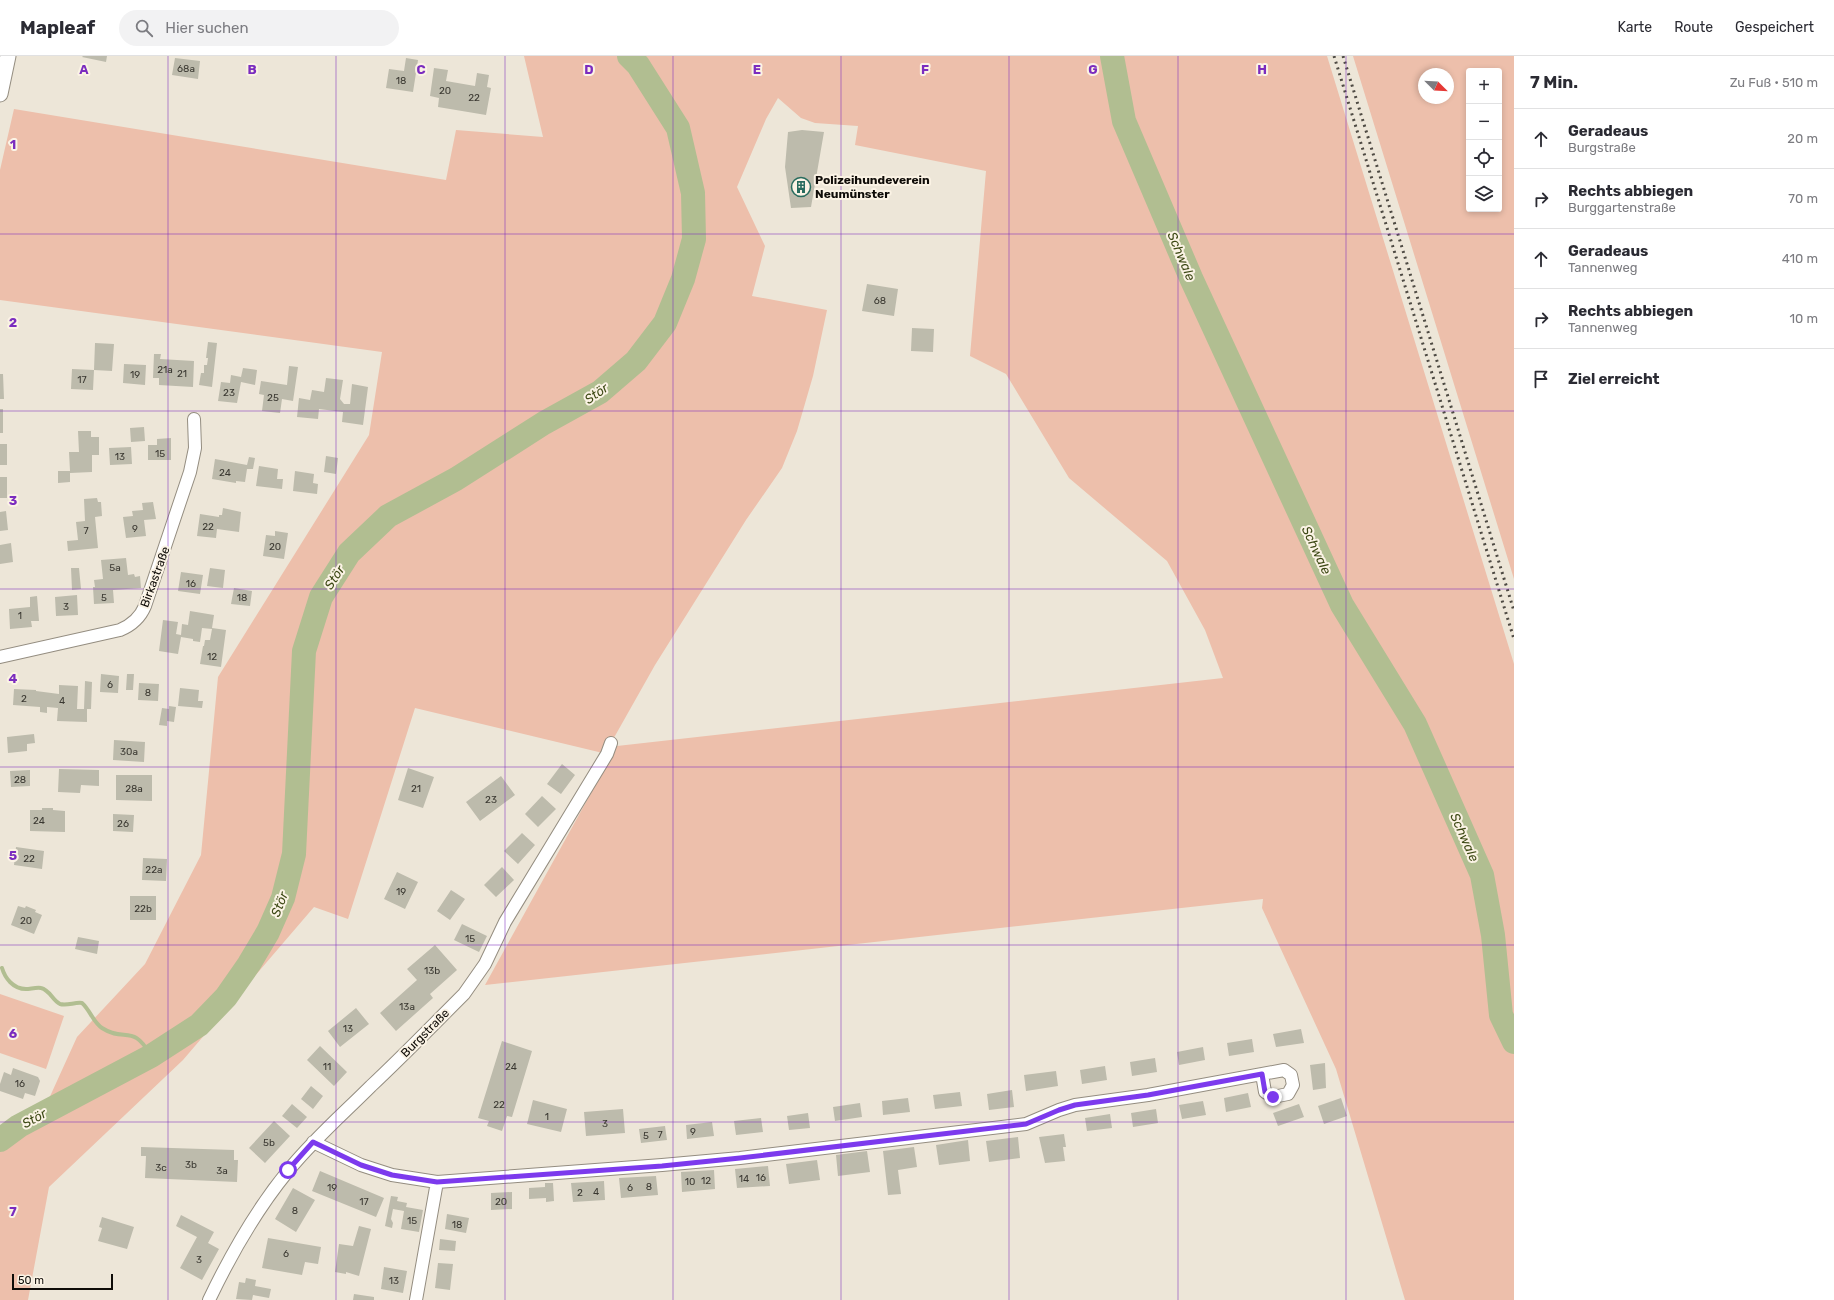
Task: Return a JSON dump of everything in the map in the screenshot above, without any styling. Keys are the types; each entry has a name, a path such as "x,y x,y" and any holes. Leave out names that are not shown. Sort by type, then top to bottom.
{"street":[{"path":"0,94 8,56"},
{"name":"Birkastraße","path":"0,656 120,630 127,627 138,618 145,606 190,472 195,448 194,419"},
{"name":"Burgstraße","path":"209,1300 234,1250 259,1208 288,1170 313,1142 464,994 485,964 505,922 607,754 611,743"},
{"path":"313,1142 361,1165 392,1175 437,1182 732,1159 1026,1124 1075,1105 1148,1095 1262,1074"},
{"path":"416,1300 437,1182"}],"shaded area":[{"path":"524,56 1327,56 1514,664 1514,1300 1405,1300 1336,1069 1262,908 1263,899 485,985 617,746 1223,678 1205,630 1167,561 1069,478 1006,374 970,356 986,171 855,145 858,126 815,123 801,118 778,98 766,119 737,187 765,246 752,296 827,310 813,376 797,431 782,468 746,520 655,665 611,743 607,754 415,708 348,919 314,907 183,1060 49,1187 28,1300 0,1300 0,1140 19,1126 42,1114 77,1037 145,964 201,855 218,677 369,435 382,352 0,300 0,170 14,109 446,180 456,130 543,137","holes":["526,434 456,479 402,508"]},
{"path":"1353,56 1514,56 1514,579"},
{"path":"0,994 64,1016 46,1069 0,1053"}],"building":[{"path":"107,56 106,62 82,57"},
{"path":"175,58 200,61 198,79 172,75"},
{"path":"406,58 418,60 413,92 386,88 389,69 404,71"},
{"path":"434,68 448,70 446,81 475,86 477,73 489,75 487,87 491,88 486,115 438,107 439,98 430,96"},
{"name":"Polizeihundeverein Neumünster","path":"802,130 824,132 811,207 791,208 785,167 788,132"},
{"path":"867,284 898,289 894,316 862,311"},
{"path":"912,328 934,329 933,352 911,351"},
{"path":"208,342 217,343 212,387 199,385 201,373 204,373 204,365 207,365 208,358 206,358"},
{"path":"95,343 114,344 112,371 94,370"},
{"path":"154,354 161,354 160,359 194,361 193,387 159,385 159,378 153,378"},
{"path":"124,364 146,365 145,385 123,383"},
{"path":"289,366 298,367 293,401 282,399 280,413 262,411 264,395 259,394 261,381 287,385"},
{"path":"243,368 257,370 255,385 241,382 237,403 218,401 221,382 230,383 231,375 241,377"},
{"path":"72,369 94,370 93,390 71,389"},
{"path":"0,374 3,374 4,399 0,399"},
{"path":"326,378 343,380 340,399 344,404 350,404 352,384 368,387 363,425 342,422 343,412 319,409 318,419 297,417 299,398 310,400 312,390 324,392"},
{"path":"0,409 3,409 3,433 0,433"},
{"path":"144,427 145,441 131,442 130,428"},
{"path":"78,431 91,431 91,437 99,437 99,455 92,455 92,472 70,473 70,482 58,483 58,471 70,471 69,452 79,452"},
{"path":"171,438 171,460 148,460 148,445 157,445 157,439"},
{"path":"0,444 7,444 7,465 0,465"},
{"path":"131,447 132,464 110,465 109,448"},
{"path":"326,456 338,458 336,474 324,472"},
{"path":"249,457 255,458 253,469 247,469 245,482 236,481 236,483 212,479 215,459 247,465"},
{"path":"259,466 278,469 277,479 283,479 282,489 256,486"},
{"path":"295,471 314,474 313,483 318,484 317,494 293,491"},
{"path":"0,477 7,477 7,498 0,498"},
{"path":"97,498 98,502 101,502 102,516 95,517 98,548 68,551 67,541 78,540 76,522 85,521 84,499"},
{"path":"153,502 156,519 144,520 146,536 126,538 123,517 133,516 132,511 143,510 142,503"},
{"path":"223,508 241,512 239,532 217,529 216,538 197,536 200,514 219,517 219,515 222,515"},
{"path":"6,511 8,530 0,531 0,512"},
{"path":"275,531 288,533 284,559 263,556 266,535 275,536"},
{"path":"11,543 13,562 0,564 0,545"},
{"path":"126,558 128,575 134,574 135,577 140,576 141,588 113,590 114,603 94,604 94,580 103,579 101,560"},
{"path":"71,568 79,568 81,589 72,590"},
{"path":"210,568 225,570 223,588 207,586"},
{"path":"181,572 203,575 200,594 178,591"},
{"path":"234,588 252,591 250,606 231,604"},
{"path":"77,595 78,615 56,616 55,597"},
{"path":"37,596 39,621 31,621 32,627 10,629 9,609 30,607 30,597"},
{"path":"190,611 214,615 212,628 226,630 221,667 200,664 205,640 210,640 212,629 202,628 200,642 181,637 178,654 159,651 163,620 178,622 176,634 181,635 182,624 188,625"},
{"path":"101,674 119,676 118,693 100,692"},
{"path":"127,674 134,674 133,690 126,690"},
{"path":"85,681 92,682 91,709 87,709 87,722 57,721 58,708 47,707 47,713 40,712 40,707 13,705 14,689 36,690 59,694 59,685 78,686 77,709 84,709"},
{"path":"139,683 159,684 158,701 138,700"},
{"path":"180,688 199,690 198,701 203,701 202,708 178,706"},
{"path":"169,706 176,707 174,722 167,721 167,726 159,725 162,708 169,709"},
{"path":"34,734 35,743 27,744 27,751 8,753 7,737"},
{"path":"114,740 145,742 144,762 113,760"},
{"path":"562,764 575,775 561,794 547,784"},
{"path":"408,768 434,777 423,808 398,800"},
{"path":"59,769 99,770 99,786 81,785 80,793 58,792"},
{"path":"30,770 30,786 11,787 10,771"},
{"path":"116,775 152,775 152,801 116,800"},
{"path":"501,776 515,795 480,821 466,802"},
{"path":"542,796 556,809 538,827 525,814"},
{"path":"42,808 53,808 53,810 65,811 65,832 30,831 30,810 42,810"},
{"path":"113,814 134,815 133,832 113,831"},
{"path":"522,833 535,845 518,864 504,851"},
{"path":"16,847 44,851 42,869 14,865"},
{"path":"143,858 167,859 166,881 142,880"},
{"path":"502,867 514,880 496,897 484,885"},
{"path":"397,872 418,882 405,909 384,899"},
{"path":"451,890 465,899 450,920 437,911"},
{"path":"130,896 156,896 156,920 130,920"},
{"path":"18,906 25,908 26,906 36,910 35,912 42,915 34,934 11,925"},
{"path":"462,924 487,936 479,952 454,940"},
{"path":"78,937 99,941 97,954 75,949"},
{"path":"435,945 457,970 430,994 433,998 396,1031 380,1013 417,980 407,969"},
{"path":"356,1008 369,1024 340,1047 328,1031"},
{"path":"1301,1029 1304,1043 1276,1047 1273,1034"},
{"path":"1252,1039 1254,1052 1229,1056 1227,1043"},
{"path":"502,1041 532,1051 512,1117 507,1116 502,1131 487,1126 489,1121 478,1118"},
{"path":"320,1046 347,1072 334,1086 307,1060"},
{"path":"1203,1047 1205,1060 1179,1065 1177,1052"},
{"path":"1155,1058 1157,1072 1132,1076 1130,1062"},
{"path":"1325,1063 1326,1088 1313,1090 1310,1065"},
{"path":"1105,1066 1107,1080 1082,1084 1080,1070"},
{"path":"13,1068 38,1077 40,1081 35,1096 25,1093 23,1099 0,1091 0,1084 4,1072 11,1075"},
{"path":"1056,1071 1058,1086 1026,1091 1024,1075"},
{"path":"311,1086 323,1096 313,1109 301,1099"},
{"path":"1012,1090 1014,1107 989,1110 987,1094"},
{"path":"960,1092 962,1106 935,1109 933,1095"},
{"path":"1248,1093 1251,1107 1226,1112 1224,1098"},
{"path":"908,1098 910,1112 883,1115 882,1101"},
{"path":"1341,1098 1347,1116 1324,1124 1318,1106"},
{"path":"533,1100 567,1109 561,1132 527,1124"},
{"path":"1203,1101 1206,1115 1182,1119 1179,1105"},
{"path":"860,1103 862,1117 835,1121 833,1107"},
{"path":"292,1104 307,1117 297,1128 282,1116"},
{"path":"1299,1104 1304,1117 1278,1126 1273,1113"},
{"path":"623,1109 625,1133 586,1136 584,1112"},
{"path":"1156,1109 1158,1123 1133,1127 1131,1113"},
{"path":"808,1113 810,1128 789,1130 787,1116"},
{"path":"1110,1114 1112,1128 1087,1131 1085,1118"},
{"path":"761,1118 763,1132 736,1135 734,1121"},
{"path":"274,1121 290,1136 265,1163 249,1148"},
{"path":"712,1122 714,1136 687,1139 686,1125"},
{"path":"665,1126 667,1140 641,1143 639,1129"},
{"path":"1064,1134 1066,1147 1063,1147 1065,1161 1045,1163 1039,1137"},
{"path":"1018,1137 1020,1158 989,1162 986,1141"},
{"path":"968,1140 970,1161 939,1165 936,1145"},
{"path":"141,1147 234,1150 234,1160 238,1160 237,1182 145,1178 146,1156 141,1156"},
{"path":"914,1147 917,1167 898,1170 901,1194 888,1195 883,1151"},
{"path":"867,1151 870,1172 838,1176 836,1155"},
{"path":"817,1160 820,1180 789,1184 786,1164"},
{"path":"768,1166 770,1186 737,1188 735,1169"},
{"path":"714,1170 715,1189 682,1192 681,1172"},
{"path":"320,1171 384,1198 376,1217 312,1191"},
{"path":"656,1176 658,1195 621,1198 619,1178"},
{"path":"604,1181 605,1200 573,1202 571,1183"},
{"path":"545,1183 553,1183 554,1201 546,1202 546,1198 529,1199 529,1188 545,1187"},
{"path":"293,1188 315,1200 296,1232 275,1219"},
{"path":"512,1192 512,1209 491,1210 491,1193"},
{"path":"391,1196 398,1197 397,1201 407,1203 406,1207 423,1210 419,1232 401,1229 404,1211 393,1209 391,1219 393,1223 392,1228 385,1226"},
{"path":"447,1214 469,1218 466,1233 445,1229"},
{"path":"181,1215 214,1232 208,1243 219,1249 202,1280 180,1268 197,1237 176,1226"},
{"path":"102,1217 134,1227 127,1249 98,1241 102,1228 99,1227"},
{"path":"359,1226 371,1229 359,1276 346,1272 346,1274 335,1272 339,1244 353,1246"},
{"path":"268,1238 321,1247 318,1264 305,1262 302,1275 262,1268"},
{"path":"440,1239 456,1241 455,1251 439,1250"},
{"path":"438,1263 453,1264 450,1290 435,1288"},
{"path":"384,1267 407,1271 403,1293 381,1289"},
{"path":"246,1278 256,1280 255,1286 271,1289 269,1298 253,1295 252,1300 236,1299 239,1282 245,1283"},
{"path":"354,1294 374,1297 374,1300 353,1300"}],"waterway":[{"name":"Stör","path":"0,1140 19,1126 151,1056 199,1025 226,997 249,964 268,932 283,898 294,854 304,651 321,597 349,553 388,516 456,479 544,423 600,392 636,361 665,323 683,279 694,239 693,193 678,128 638,65 629,56"},
{"name":"Schwale","path":"1112,56 1124,121 1191,278 1342,605 1415,724 1482,875 1493,935 1501,1015 1514,1042"},
{"path":"2,968 7,979 13,985 21,989 44,989 60,1004 65,1005 82,1003 96,1023 102,1028 117,1034 134,1037 145,1046 151,1056"}],"railway":[{"path":"1334,56 1514,639"},
{"path":"1343,56 1514,611"}],"place":[{"name":"Polizeihundeverein Neumünster","path":"801,187"}],"route":[{"path":"288,1170 313,1142 361,1165 414,1180 437,1182 662,1166 814,1150 1026,1124 1075,1105 1148,1095 1262,1074 1265,1092 1273,1097"}]}
